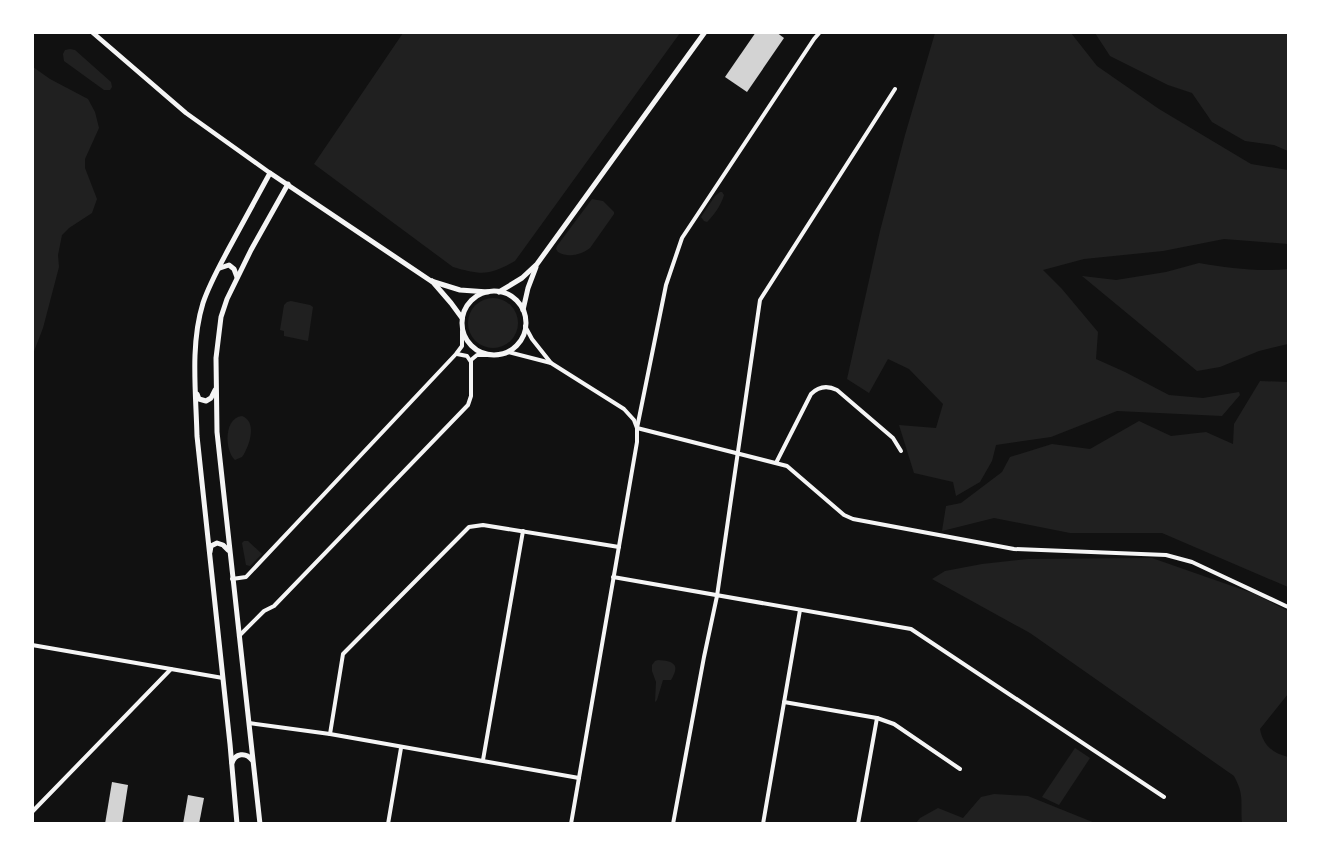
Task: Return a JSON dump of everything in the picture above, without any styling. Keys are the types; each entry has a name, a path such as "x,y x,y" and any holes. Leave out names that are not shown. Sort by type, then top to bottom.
{"main road":[{"path":"499,292 522,278 537,264 706,32"},
{"path":"237,824 198,436 195,389 196,355 200,314 204,302 218,268 270,173 432,280 460,290 499,292 513,298 523,310"},
{"path":"260,824 216,432 216,358 222,317 227,299 269,215 288,184"},
{"path":"488,292 474,298 464,311 462,331 474,348 486,354 493,355 508,352 520,342 526,326 523,310 528,288 537,264"},
{"path":"218,268 229,265 234,268 237,277"},
{"path":"432,280 462,318"},
{"path":"195,389 199,399 206,401 211,398 215,390"},
{"path":"209,554 212,546 218,543 229,550"},
{"path":"232,764 236,756 241,754 252,761"}],"street":[{"path":"92,32 186,113 270,173"},
{"path":"571,824 637,442 637,428 666,285 682,238 820,32"},
{"path":"673,824 716,596 760,300 895,89"},
{"path":"526,326 532,339 551,363"},
{"path":"232,580 247,576 456,354 462,346 462,331"},
{"path":"508,352 551,363 624,409 634,420 637,428"},
{"path":"239,636 264,611 274,606 468,405 471,396 471,362 467,356 456,354"},
{"path":"471,362 477,355 493,355"},
{"path":"776,463 811,394 821,387 832,387 837,390 893,438 901,451"},
{"path":"637,428 787,466 844,515 853,519 1014,549 1166,555 1192,562 1288,607"},
{"path":"330,734 343,654 469,527 483,525 619,547"},
{"path":"483,760 523,531"},
{"path":"613,577 912,629 1164,797"},
{"path":"763,824 800,610"},
{"path":"32,645 223,678"},
{"path":"32,812 171,669"},
{"path":"784,702 877,718 894,724 960,769"},
{"path":"858,824 877,718"},
{"path":"249,723 330,734 579,778"},
{"path":"388,824 402,748"}],"shaded area":[{"path":"403,33 680,33 515,261 491,272 478,273 453,267 314,164"},
{"path":"935,33 1071,33 1097,66 1159,109 1251,164 1288,170 1288,244 1224,239 1163,251 1084,259 1043,270 1062,289 1098,332 1096,359 1169,395 1203,398 1239,392 1240,395 1222,416 1117,411 1051,437 996,445 992,461 980,482 956,496 953,482 914,473 899,425 936,428 943,404 909,369 888,359 869,393 847,379 880,231 905,135"},
{"path":"1095,33 1288,33 1288,151 1274,145 1245,141 1212,122 1192,93 1168,85 1110,56"},
{"path":"65,50 75,50 111,82 112,87 110,90 104,90 64,61 63,54"},
{"path":"33,67 50,79 88,99 95,112 99,128 85,159 85,168 97,199 92,213 69,228 62,235 58,255 59,267 43,328 33,354"},
{"path":"720,192 724,195 719,206 707,222 704,221 701,217 715,196"},
{"path":"592,199 603,201 614,214 590,248 579,254 570,255 558,252 557,246"},
{"path":"1199,263 1244,269 1288,269 1288,344 1259,351 1220,367 1197,371 1082,276 1116,280 1166,272"},
{"path":"488,298 498,298 511,305 518,318 518,328 511,341 498,348 488,348 479,344 472,337 468,328 468,318 472,309 479,302"},
{"path":"291,301 313,307 308,341 284,336 284,331 280,330 284,305"},
{"path":"1260,381 1288,382 1288,587 1162,533 1070,533 994,518 942,531 946,506 961,503 1002,472 1010,457 1052,444 1090,449 1139,421 1171,436 1206,432 1233,444 1234,424"},
{"path":"242,416 250,424 251,435 242,457 235,460 229,450 229,429 231,423 236,418"},
{"path":"248,541 262,554 250,566 246,565 242,543"},
{"path":"1152,558 1255,594 1288,611 1288,694 1260,729 1263,740 1269,748 1288,757 1288,823 1242,823 1241,794 1234,776 1030,633 932,579 945,571 982,564 1028,559"},
{"path":"658,660 674,664 675,670 671,680 663,680 655,702 656,682 652,665"},
{"path":"1075,748 1090,758 1059,805 1042,797"},
{"path":"994,794 1028,796 1095,823 916,823 920,818 938,808 963,818 981,797"}],"building":[{"path":"756,32 776,32 784,38 747,92 725,77"},
{"path":"112,782 128,785 122,824 105,824"},
{"path":"188,795 204,798 199,824 183,824"}]}
